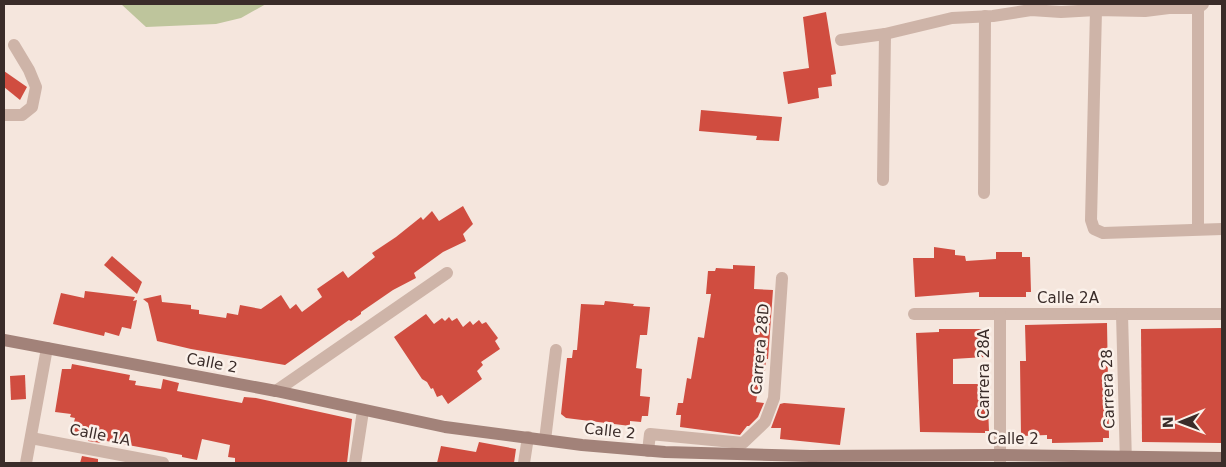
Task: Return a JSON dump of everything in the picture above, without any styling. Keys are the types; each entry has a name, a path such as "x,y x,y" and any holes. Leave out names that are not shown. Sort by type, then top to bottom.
{"street":[{"path":"841,40 885,34 952,18 1031,10 1121,12 1200,6 1198,229"},
{"path":"1096,10 1091,220 1094,229 1103,233 1222,229"},
{"path":"984,194 985,16"},
{"path":"883,180 885,34"},
{"path":"4,115 22,115 32,107 36,87 29,70 14,45"},
{"path":"276,391 447,273"},
{"name":"Carrera 28D","path":"668,436 743,443 765,422 774,398 782,278"},
{"name":"Calle 2A","path":"914,314 1222,314"},
{"name":"Carrera 28A","path":"1000,314 1001,459"},
{"name":"Carrera 28","path":"1122,314 1126,460"},
{"name":"Calle 2","path":"4,340 276,391 445,427 648,451 1001,459 1126,460 1222,458"},
{"path":"26,463 47,348"},
{"path":"545,440 556,350"},
{"path":"355,463 364,411"},
{"path":"648,451 650,434 668,436 665,452"},
{"path":"524,463 528,437"},
{"name":"Calle 1A","path":"31,438 163,463"}],"green space":[{"path":"121,4 266,4 241,18 216,24 146,27"}],"building":[{"path":"826,12 836,74 831,75 832,86 818,88 819,98 788,104 783,72 809,68 803,17"},
{"path":"4,71 27,87 20,100 4,87"},
{"path":"701,110 782,117 779,141 756,140 757,136 699,131"},
{"path":"463,206 473,224 463,234 466,241 443,252 414,273 416,278 393,290 351,321 349,320 285,365 191,349 157,341 148,303 143,299 161,295 162,302 191,305 191,309 199,310 199,314 226,318 227,313 238,315 240,305 261,309 281,295 290,309 296,304 302,312 322,297 317,289 343,271 348,278 375,257 372,253 421,217 423,220 432,211 439,221"},
{"path":"934,247 955,250 955,255 965,256 966,261 996,259 996,252 1022,252 1022,257 1030,257 1031,292 1026,292 1026,297 979,297 979,292 915,297 913,258 934,258"},
{"path":"112,256 142,282 137,294 104,265"},
{"path":"733,265 755,266 754,289 773,290 768,359 766,359 765,371 761,371 756,402 764,403 758,417 740,435 680,427 681,415 676,415 678,403 683,403 687,378 691,379 698,337 704,338 711,294 706,294 708,271 715,271 716,268 733,269"},
{"path":"85,291 135,297 133,301 137,300 131,329 122,327 119,336 105,332 104,336 53,324 61,293 84,298"},
{"path":"605,301 650,307 647,335 640,335 636,368 642,369 640,396 650,397 648,416 642,416 641,422 630,421 630,426 566,418 561,414 567,358 572,358 573,350 577,350 581,304 604,305"},
{"path":"426,314 434,324 442,318 445,321 449,317 452,321 457,318 463,327 470,321 473,325 479,320 482,324 486,322 498,338 495,341 500,349 481,362 483,365 477,371 482,379 448,404 442,395 437,397 433,388 431,389 427,382 422,379 394,337"},
{"path":"1107,323 1109,438 1103,438 1103,442 1052,443 1052,439 1047,439 1047,435 1021,436 1020,361 1026,361 1025,325"},
{"path":"1222,328 1222,443 1142,442 1141,329"},
{"path":"939,329 982,329 983,335 989,334 989,348 984,349 985,357 953,359 953,384 987,384 989,431 985,431 985,433 920,432 916,333 939,332"},
{"path":"72,364 130,375 129,380 136,381 135,385 161,389 163,379 179,383 177,391 242,403 244,397 256,398 352,419 347,463 235,463 235,458 228,457 230,445 202,439 197,460 182,457 182,455 101,440 101,443 88,441 90,437 71,434 75,418 70,417 71,414 55,412 62,369 71,369"},
{"path":"25,375 26,399 11,400 10,376"},
{"path":"780,404 845,408 840,445 780,439 781,428 771,428"},
{"path":"479,442 516,449 514,463 437,463 441,446 476,452"},
{"path":"82,456 98,459 98,463 80,463"}]}
